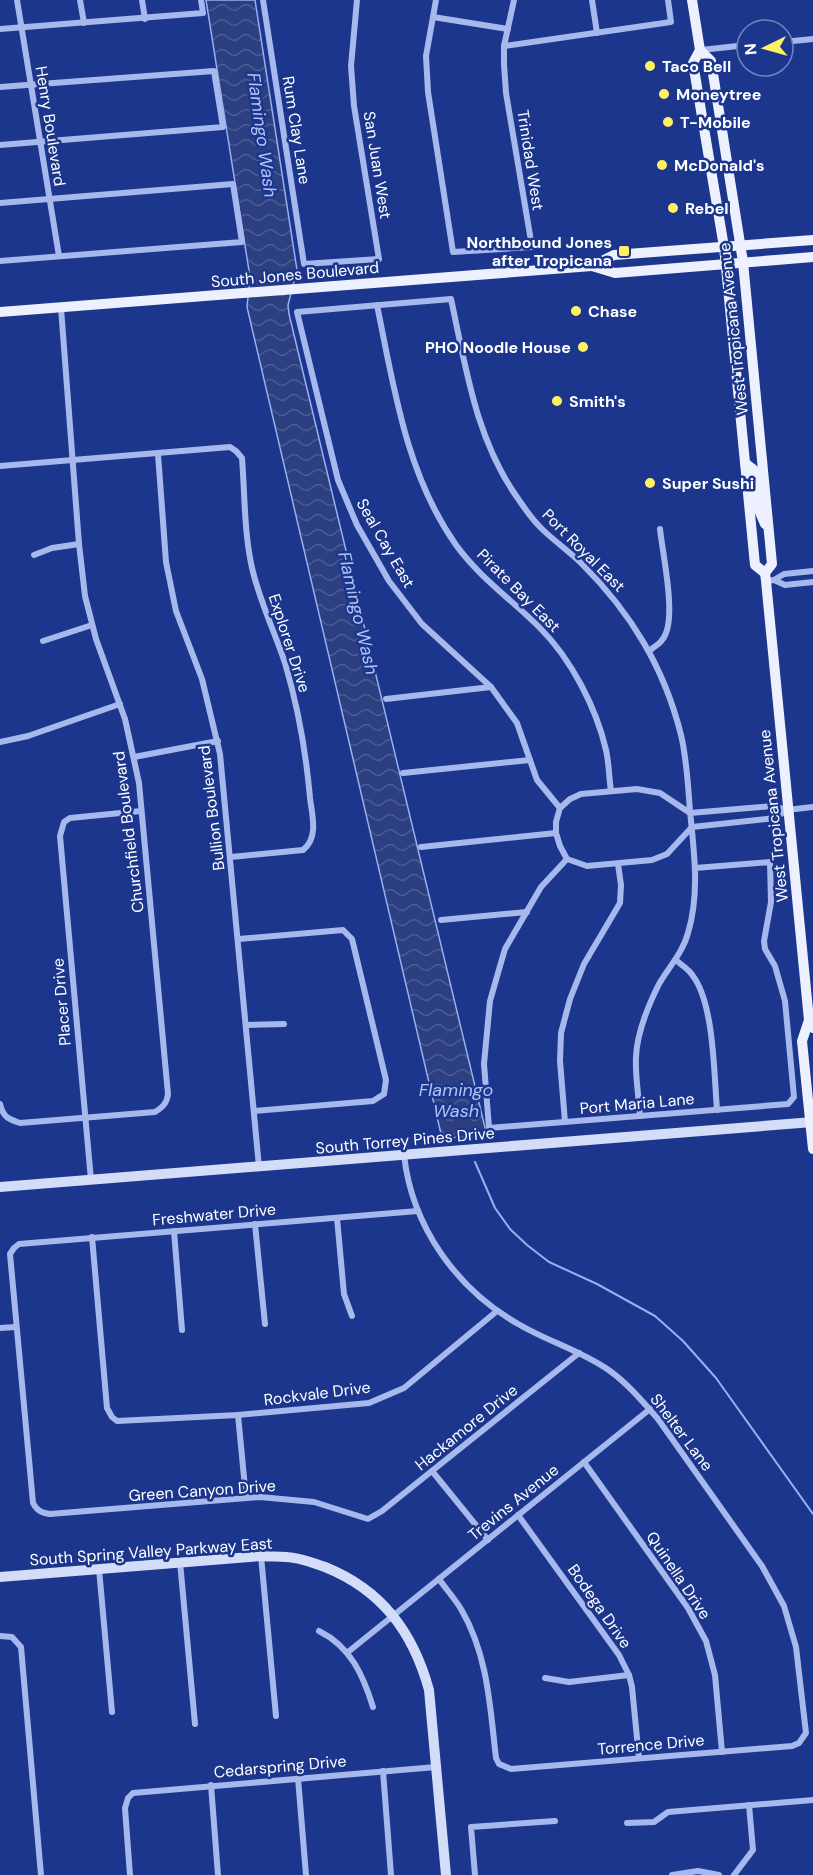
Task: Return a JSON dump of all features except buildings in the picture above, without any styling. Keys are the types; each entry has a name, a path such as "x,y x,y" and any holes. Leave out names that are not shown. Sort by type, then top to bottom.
{"main road":[{"name":"West Tropicana Avenue","path":"692,0 700,50 711,61 742,262 772,564 768,578 787,810 811,1024 802,1041 813,1149"},
{"name":"West Tropicana Avenue","path":"700,50 693,63 724,247 755,565 768,578"},
{"name":"South Jones Boulevard","path":"592,266 614,255 813,240"},
{"name":"South Jones Boulevard","path":"0,312 592,266 615,273 813,257"},
{"path":"746,463 753,470 759,510 769,529"},
{"name":"South Torrey Pines Drive","path":"0,1187 812,1122"},
{"name":"South Spring Valley Parkway East","path":"0,1577 261,1556 294,1558 341,1574 369,1592 393,1616 410,1639 429,1690 446,1875"}],"street":[{"name":"Henry Boulevard","path":"17,0 59,256"},
{"path":"80,0 84,23"},
{"path":"142,0 145,19"},
{"path":"0,29 203,14 201,0"},
{"name":"Rum Clay Lane","path":"263,0 304,264"},
{"name":"San Juan West","path":"304,264 379,259 354,106 351,66 357,0"},
{"path":"436,0 433,17 508,29"},
{"name":"Trinidad West","path":"433,17 426,56 428,92 453,252 532,246 506,93 504,46 514,0"},
{"path":"592,0 597,33"},
{"path":"504,46 671,22 668,0"},
{"path":"795,41 813,39"},
{"path":"700,50 735,46"},
{"path":"0,87 214,71 223,128 0,145"},
{"path":"0,203 232,184 242,242 0,261"},
{"name":"Port Royal East","path":"377,305 451,299 483,432 500,470 518,499 540,527 581,563 630,618 650,650 681,735 695,868 693,914 688,936 650,1002 641,1030 636,1057 640,1116"},
{"name":"Seal Cay East","path":"377,305 297,312 338,480 357,525 389,581 422,624 491,687 517,723 537,780 560,808"},
{"name":"Pirate Bay East","path":"377,305 401,425 418,474 435,510 456,544 479,572 541,628 563,656 595,717 606,751 610,791"},
{"name":"Churchfield Boulevard","path":"61,308 85,596 92,625 120,704 134,757 168,1094 167,1101 162,1108 155,1112 86,1118"},
{"name":"Explorer Drive","path":"158,453 230,447 242,458 252,570 284,661 303,741 313,833 309,846 303,850 231,857"},
{"path":"0,466 158,453"},
{"name":"Bullion Boulevard","path":"158,453 166,562 174,601 202,679 218,741 239,939 259,1167"},
{"path":"650,650 660,644 670,619 660,529"},
{"path":"34,555 52,548 79,544"},
{"path":"768,578 813,571"},
{"path":"768,578 785,585 813,582"},
{"path":"43,641 92,625"},
{"path":"386,699 491,687"},
{"path":"0,742 28,736 120,704"},
{"path":"134,757 218,741"},
{"path":"403,773 530,760"},
{"path":"787,810 775,818 691,820 660,793 637,789 610,791 581,794 570,799 560,808 556,833 567,859 588,866 618,864 652,860 667,854 691,820 773,806 787,810 813,807"},
{"name":"Placer Drive","path":"91,1180 60,836 64,822 70,818 141,811"},
{"path":"421,847 556,833"},
{"path":"441,920 527,912 541,887 567,859"},
{"name":"Port Maria Lane","path":"527,912 506,949 490,1001 484,1064 489,1128 788,1104 794,1096 785,1001 776,966 765,949 764,941 771,902 770,862 695,868"},
{"path":"565,1122 561,1033 570,999 584,964 620,903 621,885 618,864"},
{"path":"239,939 342,930 348,933 352,939 386,1080 384,1094 373,1101 254,1110"},
{"path":"676,960 693,974 707,1008 717,1110"},
{"path":"246,1024 284,1024"},
{"path":"0,1104 2,1113 7,1119 20,1123 86,1118"},
{"name":"Shelter Lane","path":"404,1155 406,1173 418,1211 435,1246 456,1273 497,1311 610,1371 641,1398 762,1566 784,1606 796,1647 801,1675 806,1733 804,1738"},
{"name":"Freshwater Drive","path":"16,1327 10,1254 19,1244 418,1211"},
{"path":"337,1218 344,1294 352,1316"},
{"path":"255,1224 265,1324"},
{"path":"174,1231 182,1330"},
{"name":"Rockvale Drive","path":"92,1237 107,1408 117,1421 238,1415 356,1405 386,1397 404,1388 420,1376 497,1311"},
{"path":"0,1328 16,1327"},
{"name":"Green Canyon Drive","path":"16,1327 33,1503 42,1513 246,1498 295,1498 368,1519"},
{"name":"Hackamore Drive","path":"368,1519 382,1511 579,1353"},
{"name":"Trevins Avenue","path":"348,1652 650,1409"},
{"path":"238,1415 246,1498"},
{"name":"Quinella Drive","path":"584,1462 688,1608 706,1641 715,1675 722,1752"},
{"path":"432,1471 488,1540"},
{"name":"Bodega Drive","path":"519,1515 620,1655 629,1676 639,1758"},
{"path":"261,1556 276,1716"},
{"path":"180,1562 195,1724"},
{"path":"99,1569 112,1712"},
{"name":"Torrence Drive","path":"439,1579 461,1609 474,1636 487,1677 496,1758 499,1764 511,1769 722,1752 792,1746 804,1738"},
{"path":"319,1631 333,1638 348,1652 364,1678 374,1707"},
{"path":"0,1636 12,1637 21,1647 42,1875"},
{"path":"545,1678 569,1682 629,1676"},
{"name":"Cedarspring Drive","path":"130,1875 125,1808 128,1798 133,1793 436,1767"},
{"path":"383,1771 391,1875"},
{"path":"298,1778 306,1875"},
{"path":"211,1785 218,1875"},
{"path":"627,1823 654,1822 668,1812 813,1800"},
{"path":"734,1875 753,1850 749,1805"},
{"path":"476,1875 471,1827 555,1821"},
{"path":"672,1875 689,1873 719,1875"}],"water":[{"name":"Flamingo Wash","path":"206,0 255,0 297,270 288,305 289,314 487,1136 442,1138 247,307 250,277"}],"waterway":[{"name":"Flamingo Wash","path":"475,1162 495,1208 510,1229 527,1245 549,1262 597,1284 655,1316 683,1341 716,1378 813,1514"}],"place":[{"name":"Taco Bell","path":"650,66"},
{"name":"Moneytree","path":"664,94"},
{"name":"T-Mobile","path":"668,122"},
{"name":"McDonald's","path":"662,165"},
{"name":"Rebel","path":"673,208"},
{"name":"Northbound Jones after Tropicana","path":"624,251"},
{"name":"Chase","path":"576,311"},
{"name":"PHO Noodle House","path":"583,347"},
{"name":"Smith's","path":"557,401"},
{"name":"Super Sushi","path":"650,483"}]}
